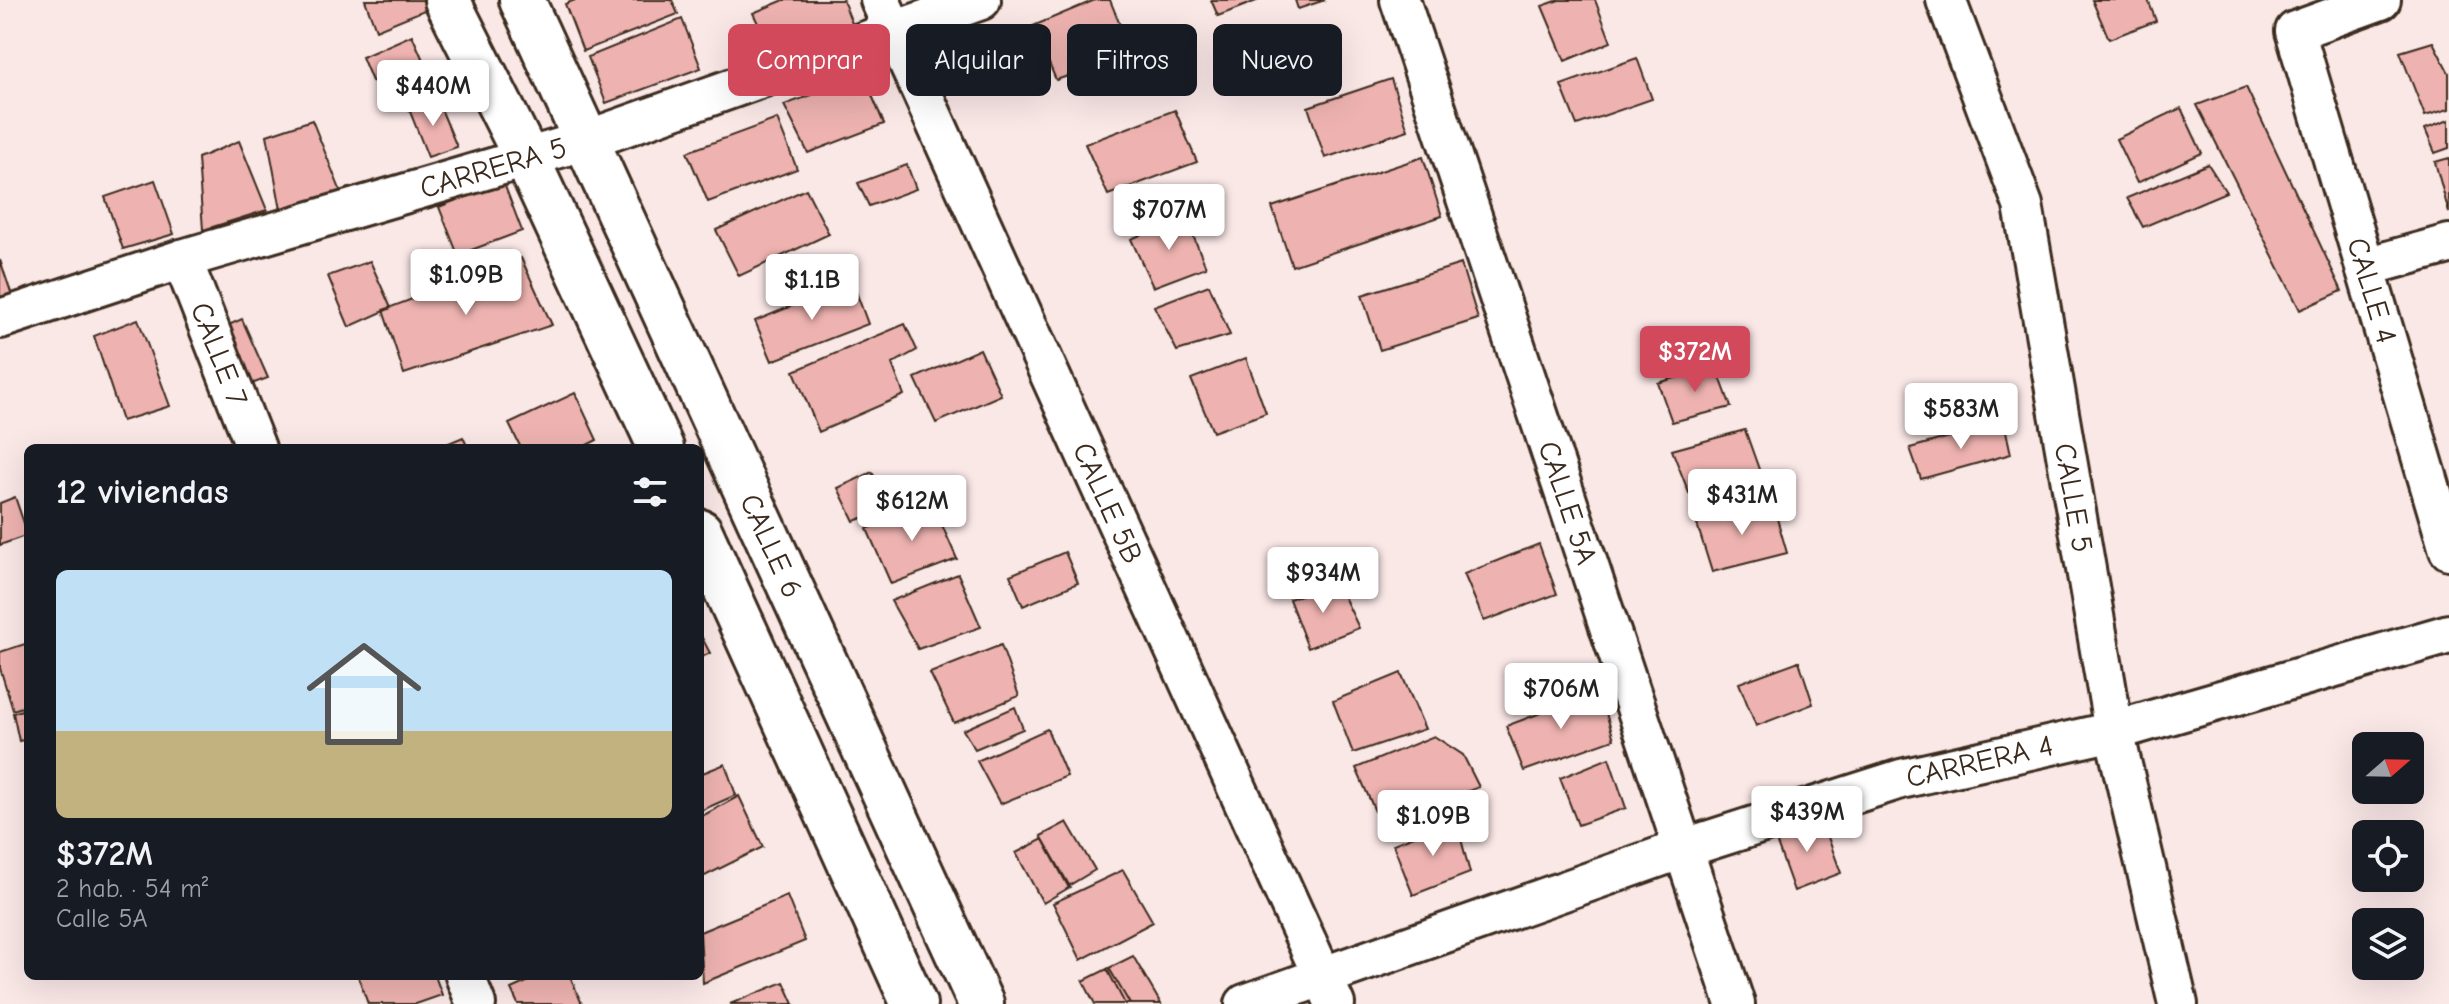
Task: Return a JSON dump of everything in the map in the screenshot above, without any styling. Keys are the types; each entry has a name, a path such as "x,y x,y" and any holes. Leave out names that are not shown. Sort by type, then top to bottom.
{"street":[{"path":"447,0 526,157 659,444"},
{"name":"CALLE 6","path":"522,0 981,1004"},
{"name":"CARRERA 5","path":"0,319 182,259 587,140 887,14 981,0"},
{"name":"CALLE 5A","path":"1400,0 1735,1004"},
{"name":"CALLE 5","path":"1946,0 2023,205 2114,731 2178,1004"},
{"name":"CALLE 4","path":"2381,0 2295,31 2365,267 2444,508 2449,550"},
{"name":"CALLE 5B","path":"887,14 1329,990"},
{"path":"2365,267 2449,244"},
{"name":"CALLE 7","path":"182,259 254,444"},
{"name":"CALLE 6","path":"704,541 844,843 914,1004"},
{"name":"CARRERA 4","path":"1245,1004 1329,990 1685,848 1901,779 2114,731 2449,634"},
{"path":"844,843 898,822"},
{"path":"467,980 476,1004"}],"building":[{"path":"365,0 423,0 427,9 376,30"},
{"path":"575,0 672,0 678,14 583,51 565,4"},
{"path":"784,0 843,0 852,24 758,24 753,13"},
{"path":"1095,0 1110,0 1120,24 1067,24 1067,76 1056,80 1051,68 1051,24 1038,24"},
{"path":"1211,0 1259,0 1218,16"},
{"path":"1295,0 1325,0 1298,9"},
{"path":"1559,0 1595,0 1611,42 1565,61 1542,6"},
{"path":"2092,0 2148,0 2156,21 2109,39"},
{"path":"682,19 701,68 606,103 588,57"},
{"path":"412,35 434,85 405,96 372,81 362,57"},
{"path":"2433,42 2449,73 2449,109 2425,116 2400,52"},
{"path":"1637,58 1652,99 1577,125 1561,85"},
{"path":"1391,79 1408,130 1325,158 1308,107"},
{"path":"2246,87 2342,291 2300,310 2197,105"},
{"path":"809,96 872,96 884,124 808,153 784,105"},
{"path":"436,97 457,147 428,157 409,109"},
{"path":"2181,108 2202,153 2137,183 2116,139"},
{"path":"1175,110 1197,162 1108,195 1085,144"},
{"path":"777,119 797,169 708,202 687,152"},
{"path":"312,120 341,192 281,210 267,135"},
{"path":"2449,120 2449,148 2435,153 2425,129"},
{"path":"239,141 267,210 203,230 198,158"},
{"path":"1423,157 1442,216 1292,266 1272,207"},
{"path":"2449,158 2449,213 2435,162"},
{"path":"2208,164 2226,192 2143,227 2127,198"},
{"path":"907,165 916,189 869,206 858,183"},
{"path":"155,180 174,234 123,249 105,197"},
{"path":"503,181 522,231 458,255 439,207"},
{"path":"806,189 829,234 739,276 716,230"},
{"path":"1185,216 1206,267 1153,287 1131,239"},
{"path":"521,258 552,325 404,374 383,310"},
{"path":"0,260 18,313 0,319"},
{"path":"370,261 391,308 349,327 328,276"},
{"path":"1461,264 1478,319 1380,350 1362,295"},
{"path":"852,281 868,324 772,361 755,321"},
{"path":"1209,285 1230,335 1177,351 1154,306"},
{"path":"138,319 170,406 122,421 94,336"},
{"path":"242,319 268,378 238,389 215,331"},
{"path":"905,324 917,350 892,364 904,395 819,432 794,371"},
{"path":"980,349 1001,395 936,423 915,378"},
{"path":"1246,358 1266,413 1213,432 1191,379"},
{"path":"1716,366 1731,407 1672,422 1658,383"},
{"path":"575,393 597,440 589,444 519,444 509,424"},
{"path":"2004,422 2011,454 1921,479 1910,448"},
{"path":"1745,430 1761,475 1689,493 1672,450"},
{"path":"463,437 466,444 446,444"},
{"path":"872,472 890,508 854,521 838,488"},
{"path":"15,497 24,523 24,536 0,545 0,503"},
{"path":"931,500 957,559 891,584 867,529"},
{"path":"1772,501 1787,553 1712,572 1696,521"},
{"path":"1539,544 1557,594 1484,621 1464,574"},
{"path":"1065,552 1078,583 1023,606 1010,575"},
{"path":"958,574 981,627 918,649 891,601"},
{"path":"1337,582 1359,628 1308,648 1289,599"},
{"path":"704,642 710,653 704,656"},
{"path":"24,644 24,706 13,710 0,668 0,652"},
{"path":"1001,645 1019,696 954,723 930,673"},
{"path":"1799,661 1813,704 1756,726 1739,683"},
{"path":"1401,673 1425,729 1353,753 1333,701"},
{"path":"1599,691 1614,739 1524,771 1506,726"},
{"path":"1015,707 1023,729 975,749 963,730"},
{"path":"24,709 24,740 19,741 13,713"},
{"path":"1047,729 1067,776 1000,804 977,761"},
{"path":"1434,736 1463,755 1479,787 1381,825 1356,768"},
{"path":"1609,758 1626,808 1578,825 1560,778"},
{"path":"725,764 736,795 704,809 704,772"},
{"path":"739,796 763,847 704,876 704,815"},
{"path":"1821,818 1841,873 1794,891 1774,835"},
{"path":"1456,820 1470,873 1413,895 1393,844"},
{"path":"1067,822 1095,870 1068,886 1041,836"},
{"path":"1043,839 1070,887 1043,903 1016,853"},
{"path":"1123,870 1153,922 1081,960 1053,903"},
{"path":"787,896 805,941 703,983 704,930"},
{"path":"1133,956 1161,1004 1125,1004 1107,969"},
{"path":"1109,968 1130,1004 1095,1004 1083,981"},
{"path":"359,980 436,980 442,995 416,1004 368,1004"},
{"path":"531,980 572,980 582,1004 518,1004 511,989"},
{"path":"784,982 794,1004 730,1004"}]}
